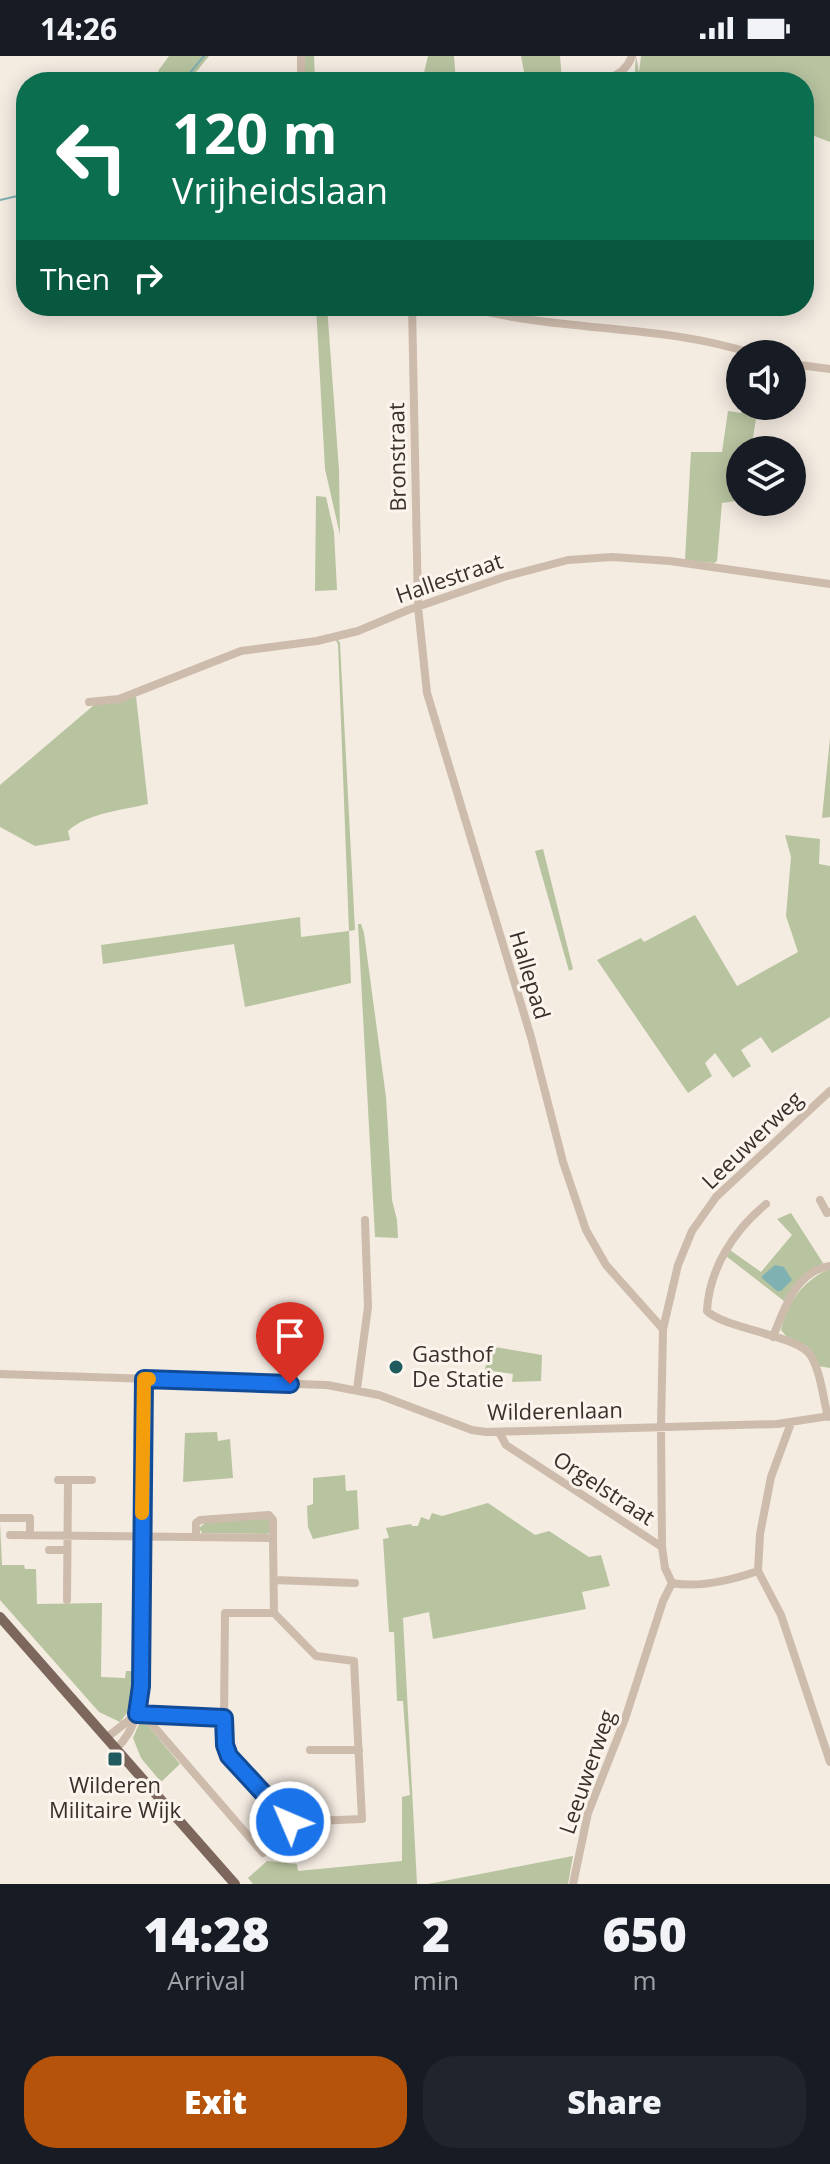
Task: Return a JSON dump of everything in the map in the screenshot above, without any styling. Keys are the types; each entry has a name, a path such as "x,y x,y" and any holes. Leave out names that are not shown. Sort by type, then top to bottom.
{"main road":[{"path":"0,1617 235,1884"}],"street":[{"path":"301,56 301,72"},
{"name":"Bronstraat","path":"412,316 418,607"},
{"path":"514,316 560,325 693,338 726,347"},
{"path":"806,366 830,369"},
{"name":"Hallestraat","path":"89,702 119,699 241,651 341,636 533,569 588,558 640,559 723,567 830,584"},
{"name":"Hallepad","path":"418,607 427,693 531,1037 577,1205 599,1255 663,1329"},
{"name":"Leeuwerweg","path":"662,1547 663,1329 678,1265 692,1231 709,1206 830,1091"},
{"path":"820,1200 827,1213 830,1212"},
{"path":"766,1204 749,1218 733,1238 714,1277 707,1311 805,1349 810,1354 829,1416"},
{"path":"357,1389 368,1307 365,1220"},
{"path":"773,1337 798,1286 815,1270 830,1266"},
{"name":"Wilderenlaan","path":"0,1374 327,1385 357,1389 399,1401 472,1430 499,1432 791,1423 829,1416"},
{"path":"116,1749 128,1737 141,1714 144,1379"},
{"path":"791,1423 771,1477 760,1534 758,1571 781,1615 830,1762"},
{"name":"Orgelstraat","path":"499,1432 506,1445 662,1547 665,1568 672,1583"},
{"path":"67,1600 63,1480 92,1480"},
{"path":"196,1537 196,1523 200,1520 269,1515 273,1520 274,1613 316,1656 354,1661 362,1819 290,1822 229,1756 225,1745 224,1718 225,1613 274,1613"},
{"path":"0,1518 30,1518 30,1535"},
{"path":"10,1535 273,1538"},
{"path":"49,1550 67,1550"},
{"path":"672,1583 690,1585 758,1571"},
{"path":"274,1580 355,1583"},
{"name":"Leeuwerweg","path":"573,1884 588,1813 625,1719 663,1601 672,1583"},
{"path":"141,1714 263,1853"},
{"path":"106,1738 141,1714 224,1718"},
{"path":"310,1750 359,1750"}],"green space":[{"path":"169,56 209,56 196,72 158,71"},
{"path":"303,56 314,56 315,72 304,72"},
{"path":"428,56 454,56 455,72 424,72"},
{"path":"521,56 560,56 561,72 524,72"},
{"path":"641,56 830,56 830,142 814,136 814,72 639,72"},
{"path":"317,316 328,316 339,470 340,535 325,469"},
{"path":"727,420 756,420 753,436 726,436 726,502 722,503 717,561 685,560 691,452 722,452"},
{"path":"316,496 326,497 334,532 337,590 315,591"},
{"path":"335,639 340,643 355,930 349,931 338,644"},
{"path":"136,696 148,804 95,816 68,831 70,840 35,846 0,827 0,785 94,705"},
{"path":"830,738 830,817 822,818"},
{"path":"785,835 820,839 819,864 830,866 830,1017 772,1053 761,1037 741,1050 751,1066 733,1078 715,1053 705,1063 712,1076 688,1093 597,960 641,938 644,942 695,915 737,986 798,952 786,916 791,857"},
{"path":"543,849 573,969 569,971 535,851"},
{"path":"300,917 301,937 349,931 351,983 245,1007 234,944 103,964 101,945"},
{"path":"358,924 361,924 364,933 386,1097 392,1200 398,1238 375,1237"},
{"path":"791,1213 823,1263 808,1272 784,1301 726,1256 730,1250 761,1272 792,1235 777,1219"},
{"path":"830,1269 830,1368 817,1366 807,1346 787,1337 781,1330 798,1293 812,1279"},
{"path":"489,1346 542,1355 541,1381 512,1382 513,1374 492,1371 489,1389 482,1388"},
{"path":"217,1432 218,1441 230,1439 233,1478 183,1482 185,1433"},
{"path":"345,1475 346,1491 357,1490 359,1529 313,1539 308,1527 307,1506 313,1504 313,1478"},
{"path":"488,1503 535,1535 549,1531 589,1557 601,1555 610,1586 582,1592 586,1609 433,1639 429,1612 403,1618 417,1884 253,1884 248,1878 267,1861 297,1864 298,1871 402,1861 402,1797 410,1795 403,1701 397,1701 394,1632 389,1632 383,1539 389,1538 386,1528 411,1524 418,1526 421,1517 429,1520 432,1513 442,1516"},
{"path":"270,1519 270,1532 267,1534 202,1533 199,1528 205,1523"},
{"path":"0,1522 2,1565 24,1565 25,1569 36,1569 37,1604 102,1603 101,1677 125,1678 126,1671 137,1671 134,1698 120,1722 99,1712 0,1600"},
{"path":"146,1723 180,1764 161,1782 141,1758 133,1738 139,1724"},
{"path":"573,1856 568,1884 428,1884"}],"water":[{"path":"775,1265 784,1267 792,1280 781,1291 761,1277"}],"waterway":[{"path":"191,72 204,56"},
{"path":"0,200 16,196"}],"slow traffic":[{"path":"142,1513 144,1379 149,1379"}],"place":[{"name":"Gasthof De Statie","path":"396,1367"},
{"name":"Wilderen Militaire Wijk","path":"115,1759"}],"route":[{"path":"290,1384 144,1379 141,1686 137,1714 224,1718 225,1745 229,1756 290,1822"}]}
